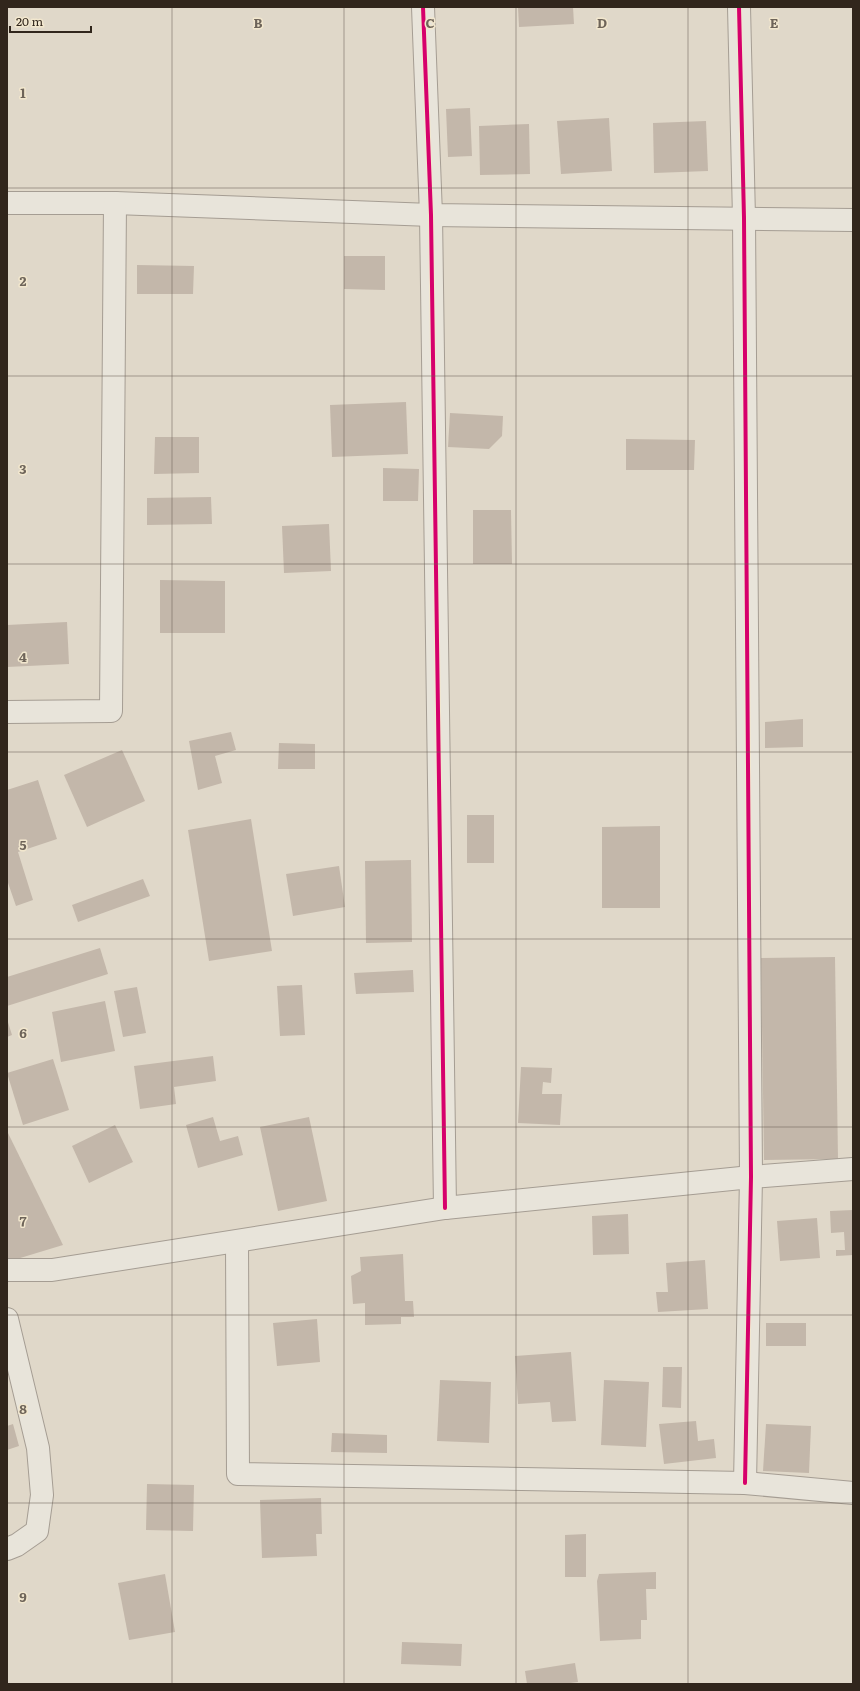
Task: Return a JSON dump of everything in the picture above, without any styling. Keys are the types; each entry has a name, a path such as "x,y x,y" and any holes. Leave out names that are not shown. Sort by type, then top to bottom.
{"street":[{"path":"423,7 431,215 445,1208"},
{"path":"739,7 744,218 751,1177 745,1483"},
{"path":"7,203 115,203 431,215 853,220"},
{"path":"7,712 111,711 115,203"},
{"path":"7,1270 52,1270 445,1208 751,1177 853,1169"},
{"path":"237,1242 238,1474 745,1483 853,1493"},
{"path":"7,1320 38,1448 42,1495 37,1531 17,1545 7,1549"}],"building":[{"path":"518,7 573,7 574,24 519,27"},
{"path":"470,108 472,156 448,157 446,109"},
{"path":"609,118 612,171 561,174 557,121"},
{"path":"706,121 708,171 654,173 653,123"},
{"path":"529,124 530,174 480,175 479,126"},
{"path":"344,256 385,256 385,290 344,289"},
{"path":"137,265 194,266 193,294 137,294"},
{"path":"406,402 408,454 332,457 330,405"},
{"path":"450,413 503,416 502,436 489,449 448,447"},
{"path":"155,437 199,437 199,473 154,474"},
{"path":"626,439 695,440 694,470 626,470"},
{"path":"383,468 419,469 418,501 383,501"},
{"path":"211,497 212,524 147,525 147,498"},
{"path":"473,510 511,510 512,564 473,564"},
{"path":"329,524 331,571 284,573 282,526"},
{"path":"160,580 225,581 225,633 160,633"},
{"path":"67,622 69,664 7,667 7,625"},
{"path":"803,719 803,747 765,748 765,722"},
{"path":"231,732 236,750 215,756 222,783 198,790 189,741"},
{"path":"279,743 315,744 315,769 278,769"},
{"path":"122,750 145,801 87,827 64,775"},
{"path":"38,780 57,839 18,852 33,900 16,906 7,880 7,790"},
{"path":"467,815 494,815 494,863 467,863"},
{"path":"251,819 272,951 209,961 188,830"},
{"path":"660,826 660,908 602,908 602,827"},
{"path":"411,860 412,942 366,943 365,861"},
{"path":"339,866 345,907 293,916 286,874"},
{"path":"143,879 150,896 78,922 72,905"},
{"path":"100,948 108,974 7,1006 7,977"},
{"path":"835,957 838,1159 764,1160 761,958"},
{"path":"413,970 414,992 356,994 354,973"},
{"path":"302,985 305,1035 280,1036 277,986"},
{"path":"137,987 146,1033 123,1037 114,991"},
{"path":"105,1001 115,1051 61,1062 52,1012"},
{"path":"7,1019 12,1035 7,1037"},
{"path":"213,1056 216,1081 174,1087 176,1104 140,1109 134,1066"},
{"path":"53,1059 69,1110 23,1125 7,1073"},
{"path":"521,1067 552,1068 551,1083 543,1082 542,1094 562,1094 560,1125 518,1123"},
{"path":"213,1117 220,1141 238,1136 243,1155 198,1168 186,1125"},
{"path":"309,1117 327,1201 278,1211 260,1127"},
{"path":"115,1125 133,1162 89,1183 72,1146"},
{"path":"7,1131 63,1245 7,1262"},
{"path":"853,1210 853,1255 836,1256 836,1250 845,1250 844,1232 831,1233 830,1211"},
{"path":"628,1214 629,1254 593,1255 592,1216"},
{"path":"817,1218 820,1258 780,1261 777,1221"},
{"path":"403,1254 405,1301 413,1301 414,1317 401,1317 401,1324 365,1325 365,1303 353,1304 351,1276 361,1271 360,1257"},
{"path":"705,1260 708,1309 658,1312 656,1292 668,1292 666,1263"},
{"path":"317,1319 320,1362 277,1366 273,1323"},
{"path":"766,1323 806,1323 806,1346 766,1346"},
{"path":"571,1352 576,1421 552,1422 550,1402 518,1404 515,1356"},
{"path":"663,1367 682,1367 681,1408 662,1407"},
{"path":"440,1380 491,1382 489,1443 437,1441"},
{"path":"604,1380 649,1382 646,1447 601,1445"},
{"path":"696,1421 698,1441 714,1439 716,1458 664,1464 659,1424"},
{"path":"13,1424 19,1446 7,1450 7,1426"},
{"path":"766,1424 811,1426 809,1473 763,1471"},
{"path":"332,1433 387,1435 387,1453 331,1452"},
{"path":"147,1484 194,1485 193,1531 146,1530"},
{"path":"321,1498 322,1534 316,1534 317,1556 262,1558 260,1500"},
{"path":"586,1534 586,1577 565,1577 565,1535"},
{"path":"656,1572 656,1589 646,1589 647,1620 641,1620 641,1639 600,1641 597,1581 599,1574"},
{"path":"165,1574 175,1632 129,1640 118,1583"},
{"path":"402,1642 462,1644 461,1666 401,1664"},
{"path":"575,1663 578,1682 563,1684 527,1684 525,1671"}],"cycle path":[{"path":"423,7 431,215 445,1208"},
{"path":"739,7 744,218 751,1177 745,1483"}]}
